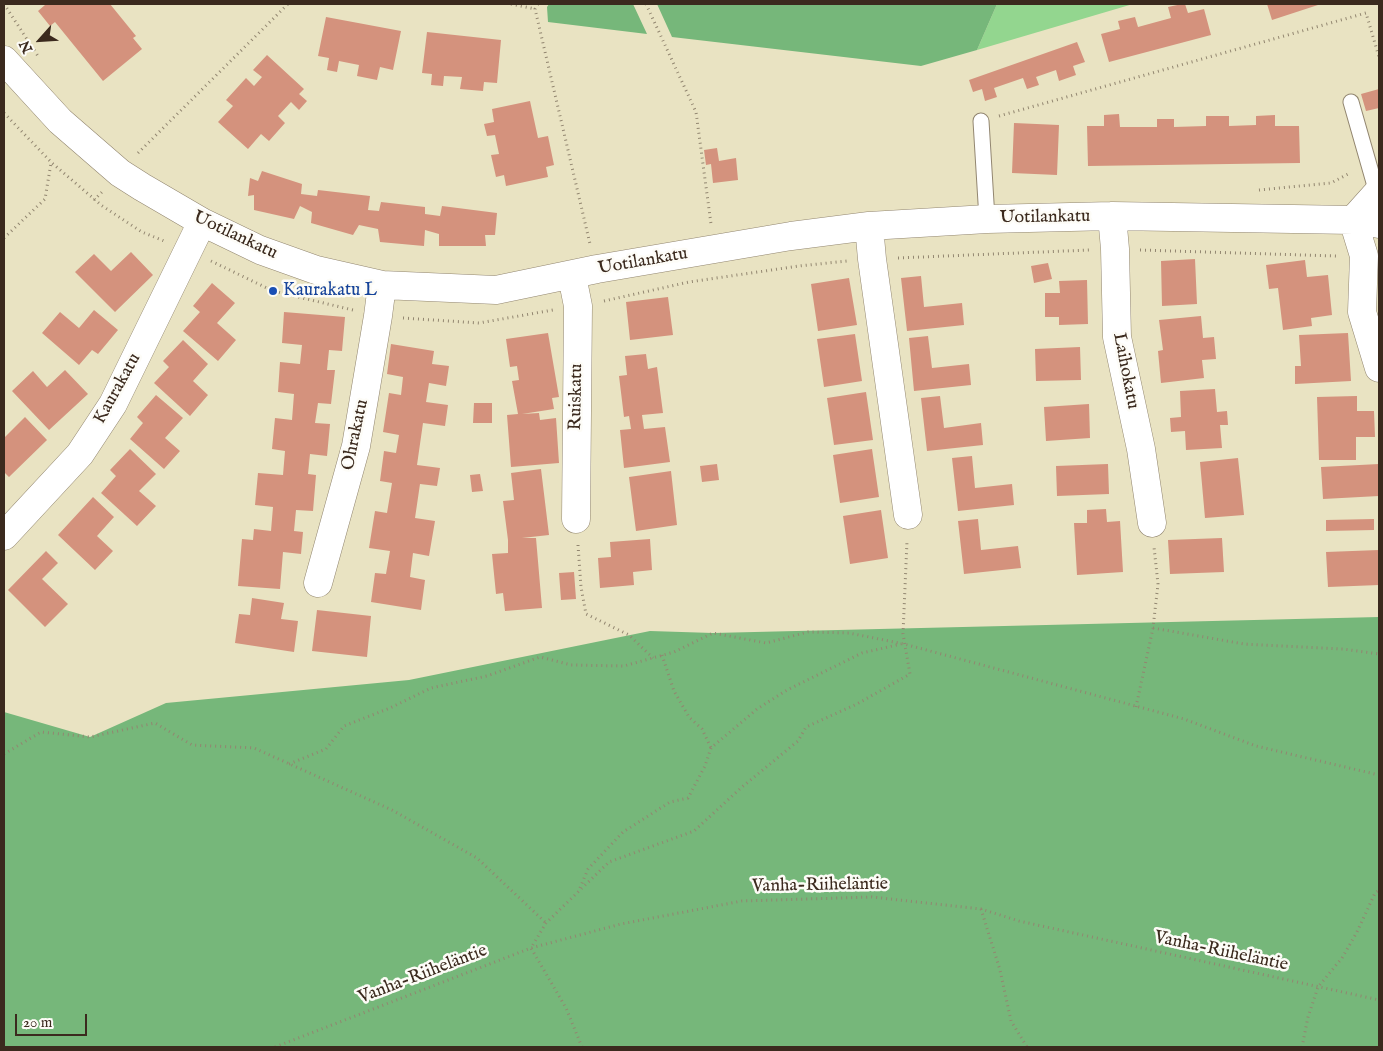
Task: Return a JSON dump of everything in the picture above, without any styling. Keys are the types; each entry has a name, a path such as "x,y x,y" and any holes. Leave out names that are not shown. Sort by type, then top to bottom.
{"street":[{"name":"Uotilankatu","path":"4,60 60,121 120,173 202,222 260,250 316,270 382,285 496,290 585,272 790,236 869,226 987,219 1112,216 1366,222"},
{"path":"1378,192 1366,222 1362,312 1379,368"},
{"name":"Laihokatu","path":"1112,216 1115,249 1117,337 1141,449 1152,524"},
{"name":"Kaurakatu","path":"4,536 80,454 114,404 202,222"},
{"path":"869,226 908,515"},
{"name":"Ruiskatu","path":"576,519 578,306 585,272"},
{"name":"Ohrakatu","path":"318,583 356,446 382,285"}],"lane":[{"path":"1351,102 1368,164 1378,192"},
{"path":"981,121 987,219"}],"path":[{"path":"4,4 40,59"},
{"path":"120,173 288,4"},
{"path":"511,4 536,9"},
{"path":"538,4 536,9 585,272 607,300"},
{"path":"646,4 696,112 712,224 702,226"},
{"path":"981,121 1366,13 1379,57"},
{"path":"4,238 45,199 52,163"},
{"path":"1253,190 1331,183 1368,164"},
{"path":"582,1047 566,1008 531,948 546,923 609,862 694,831 742,787 798,741 806,727 857,704 910,674 902,634 908,515"},
{"path":"576,519 586,614 630,635 653,658"},
{"path":"1136,707 1153,628 1158,584 1152,524"},
{"path":"1153,628 1244,644 1342,648 1379,654"},
{"path":"288,764 326,749 344,726 390,708 431,688 487,676 540,657 571,665 624,666 674,652 713,633 766,643 808,632 849,633 904,644 1184,719 1256,746 1379,775"},
{"path":"578,892 588,869 623,832 670,802 688,798 705,766 711,748 758,709 787,690 862,653 904,644"},
{"path":"662,655 674,691 689,717 702,729 711,748"},
{"path":"4,754 40,732 90,737 154,723 192,744 254,748 392,810 477,858 546,923"},
{"path":"1302,1047 1308,1017 1318,987 1342,958 1357,932 1374,893 1379,890"},
{"name":"Vanha-Riiheläntie","path":"275,1047 531,948 622,924 742,901 872,896 981,909 1029,923 1379,1000"},
{"path":"981,909 1000,970 1010,1021 1027,1047"}],"green space":[{"path":"549,4 633,4 647,34 548,22 547,7"},
{"path":"657,4 997,4 977,50 921,66 672,37"},
{"path":"997,4 1133,4 977,50"},
{"path":"1379,617 1379,1047 4,1047 4,712 90,737 166,703 409,680 650,631 713,633"}],"building":[{"path":"44,4 110,4 136,36 133,38 142,49 103,81 55,22 50,26 38,11"},
{"path":"1185,4 1188,13 1204,9 1211,35 1109,62 1101,34 1120,29 1118,21 1135,17 1138,27 1171,18 1168,7"},
{"path":"1267,4 1321,4 1272,20"},
{"path":"326,17 401,31 393,70 380,67 377,80 357,76 359,65 339,61 337,72 327,70 329,58 318,56"},
{"path":"427,32 501,40 497,83 484,82 483,91 460,89 462,77 444,76 443,86 431,85 432,74 422,73"},
{"path":"1077,42 1085,62 1073,66 1076,75 1059,81 1056,70 1036,77 1039,85 1027,89 1023,78 994,88 997,97 985,101 982,89 973,92 969,80"},
{"path":"267,55 304,89 299,94 307,101 299,110 291,102 278,116 285,123 269,141 261,134 248,149 218,122 233,106 226,100 246,78 254,86 262,77 253,70"},
{"path":"1379,89 1379,108 1366,111 1361,94"},
{"path":"530,101 538,138 548,136 554,165 546,167 548,177 506,186 504,175 496,177 491,155 499,154 495,135 487,136 484,124 494,122 492,109"},
{"path":"1119,114 1120,127 1157,127 1157,119 1174,119 1174,127 1206,126 1206,116 1229,116 1229,126 1256,125 1256,116 1275,115 1275,126 1299,126 1300,163 1088,166 1087,126 1104,126 1104,115"},
{"path":"1014,123 1059,125 1057,175 1012,173"},
{"path":"717,148 719,161 736,158 738,180 713,183 711,164 706,165 704,150"},
{"path":"262,171 302,184 301,194 317,196 318,190 370,196 368,210 379,211 381,202 425,207 425,214 440,216 442,206 497,213 495,235 485,235 486,246 439,246 439,234 425,230 424,246 380,242 378,229 359,225 353,235 311,223 312,212 300,206 294,219 254,210 254,195 248,196 250,178 258,181"},
{"path":"131,252 153,275 115,312 75,272 94,254 111,271"},
{"path":"1195,259 1197,304 1162,306 1161,261"},
{"path":"1305,260 1307,277 1328,275 1332,315 1311,318 1312,326 1283,330 1278,288 1269,289 1266,265"},
{"path":"1048,263 1052,279 1034,283 1031,266"},
{"path":"921,276 924,307 962,303 964,325 907,331 901,278"},
{"path":"849,278 857,325 818,331 811,284"},
{"path":"1087,280 1088,324 1059,325 1059,317 1045,317 1045,293 1060,293 1059,281"},
{"path":"212,283 235,303 217,323 236,340 218,361 183,331 200,312 193,306"},
{"path":"668,297 673,335 630,340 626,302"},
{"path":"94,310 118,330 98,354 92,350 79,365 42,333 60,312 79,328"},
{"path":"284,312 345,317 342,351 329,350 327,370 335,370 331,404 318,403 315,423 330,424 327,456 310,454 308,474 316,475 313,511 296,510 294,531 303,532 301,554 283,552 280,589 238,586 242,539 253,540 254,529 271,531 273,507 255,505 258,473 283,475 285,451 272,449 275,418 292,420 294,394 278,392 280,362 300,364 302,345 282,343"},
{"path":"1201,316 1203,338 1214,337 1216,359 1202,360 1204,378 1161,383 1158,351 1163,350 1159,320"},
{"path":"548,333 559,397 552,398 554,409 522,414 539,413 540,420 556,418 559,463 511,467 507,415 518,414 512,381 519,380 517,366 510,367 506,339"},
{"path":"1348,333 1351,381 1295,384 1295,366 1301,366 1299,335"},
{"path":"855,334 862,381 824,387 817,339"},
{"path":"928,336 932,368 969,364 971,385 914,391 909,338"},
{"path":"183,340 208,364 193,381 208,395 190,416 154,383 169,367 163,361"},
{"path":"391,344 434,351 432,364 449,366 446,386 429,383 426,402 448,405 445,426 423,423 417,465 440,468 437,486 420,484 415,518 435,521 429,556 413,553 410,577 425,580 421,610 371,602 375,573 386,574 390,551 369,548 375,511 387,513 392,483 380,481 384,451 396,453 399,435 383,432 389,393 401,395 403,377 387,374"},
{"path":"1080,347 1081,380 1036,381 1035,349"},
{"path":"646,354 648,369 657,367 663,413 642,415 644,429 665,427 670,462 624,468 620,430 631,429 629,416 624,417 619,376 627,375 625,356"},
{"path":"65,370 88,394 49,430 12,391 33,371 47,387"},
{"path":"1215,389 1217,412 1227,411 1228,425 1220,425 1222,448 1186,450 1185,431 1171,432 1170,418 1181,417 1180,391"},
{"path":"866,392 873,440 834,445 827,398"},
{"path":"156,395 183,418 165,438 180,451 164,469 130,439 143,423 137,417"},
{"path":"940,396 944,428 981,423 983,445 927,451 921,398"},
{"path":"1357,396 1357,411 1374,411 1375,437 1356,437 1356,460 1319,460 1317,397"},
{"path":"474,403 492,403 492,423 473,423"},
{"path":"1089,404 1090,438 1046,441 1044,407"},
{"path":"25,417 47,440 9,477 4,472 4,438"},
{"path":"130,449 156,474 139,491 156,506 137,526 101,493 116,476 110,470"},
{"path":"872,449 879,497 840,503 833,455"},
{"path":"972,456 975,488 1012,484 1014,505 958,511 952,458"},
{"path":"1238,458 1244,515 1205,518 1200,462"},
{"path":"717,464 719,480 702,482 700,466"},
{"path":"1108,464 1109,494 1057,496 1056,466"},
{"path":"1379,464 1379,496 1323,499 1321,467"},
{"path":"541,469 549,535 522,538 536,538 542,608 505,611 503,593 496,594 492,554 508,553 503,501 514,500 511,473"},
{"path":"671,471 677,525 636,531 629,477"},
{"path":"480,474 483,491 472,492 470,475"},
{"path":"93,497 114,517 97,536 113,551 95,570 58,535"},
{"path":"1106,509 1107,522 1120,521 1123,572 1077,575 1074,523 1087,523 1087,510"},
{"path":"881,510 888,558 850,564 843,516"},
{"path":"978,519 981,550 1018,546 1021,568 964,574 958,521"},
{"path":"1374,519 1374,530 1326,531 1326,520"},
{"path":"1222,538 1224,572 1170,574 1168,540"},
{"path":"650,539 652,570 633,572 634,585 600,588 598,558 611,557 610,542"},
{"path":"1379,550 1379,585 1328,587 1326,552"},
{"path":"46,551 58,563 42,579 68,604 45,627 8,590"},
{"path":"574,572 576,599 561,600 559,573"},
{"path":"252,598 284,603 281,619 298,621 294,652 235,643 239,614 250,615"},
{"path":"317,610 371,616 367,657 312,651"}],"place":[{"name":"Kaurakatu L","path":"273,291"}]}
